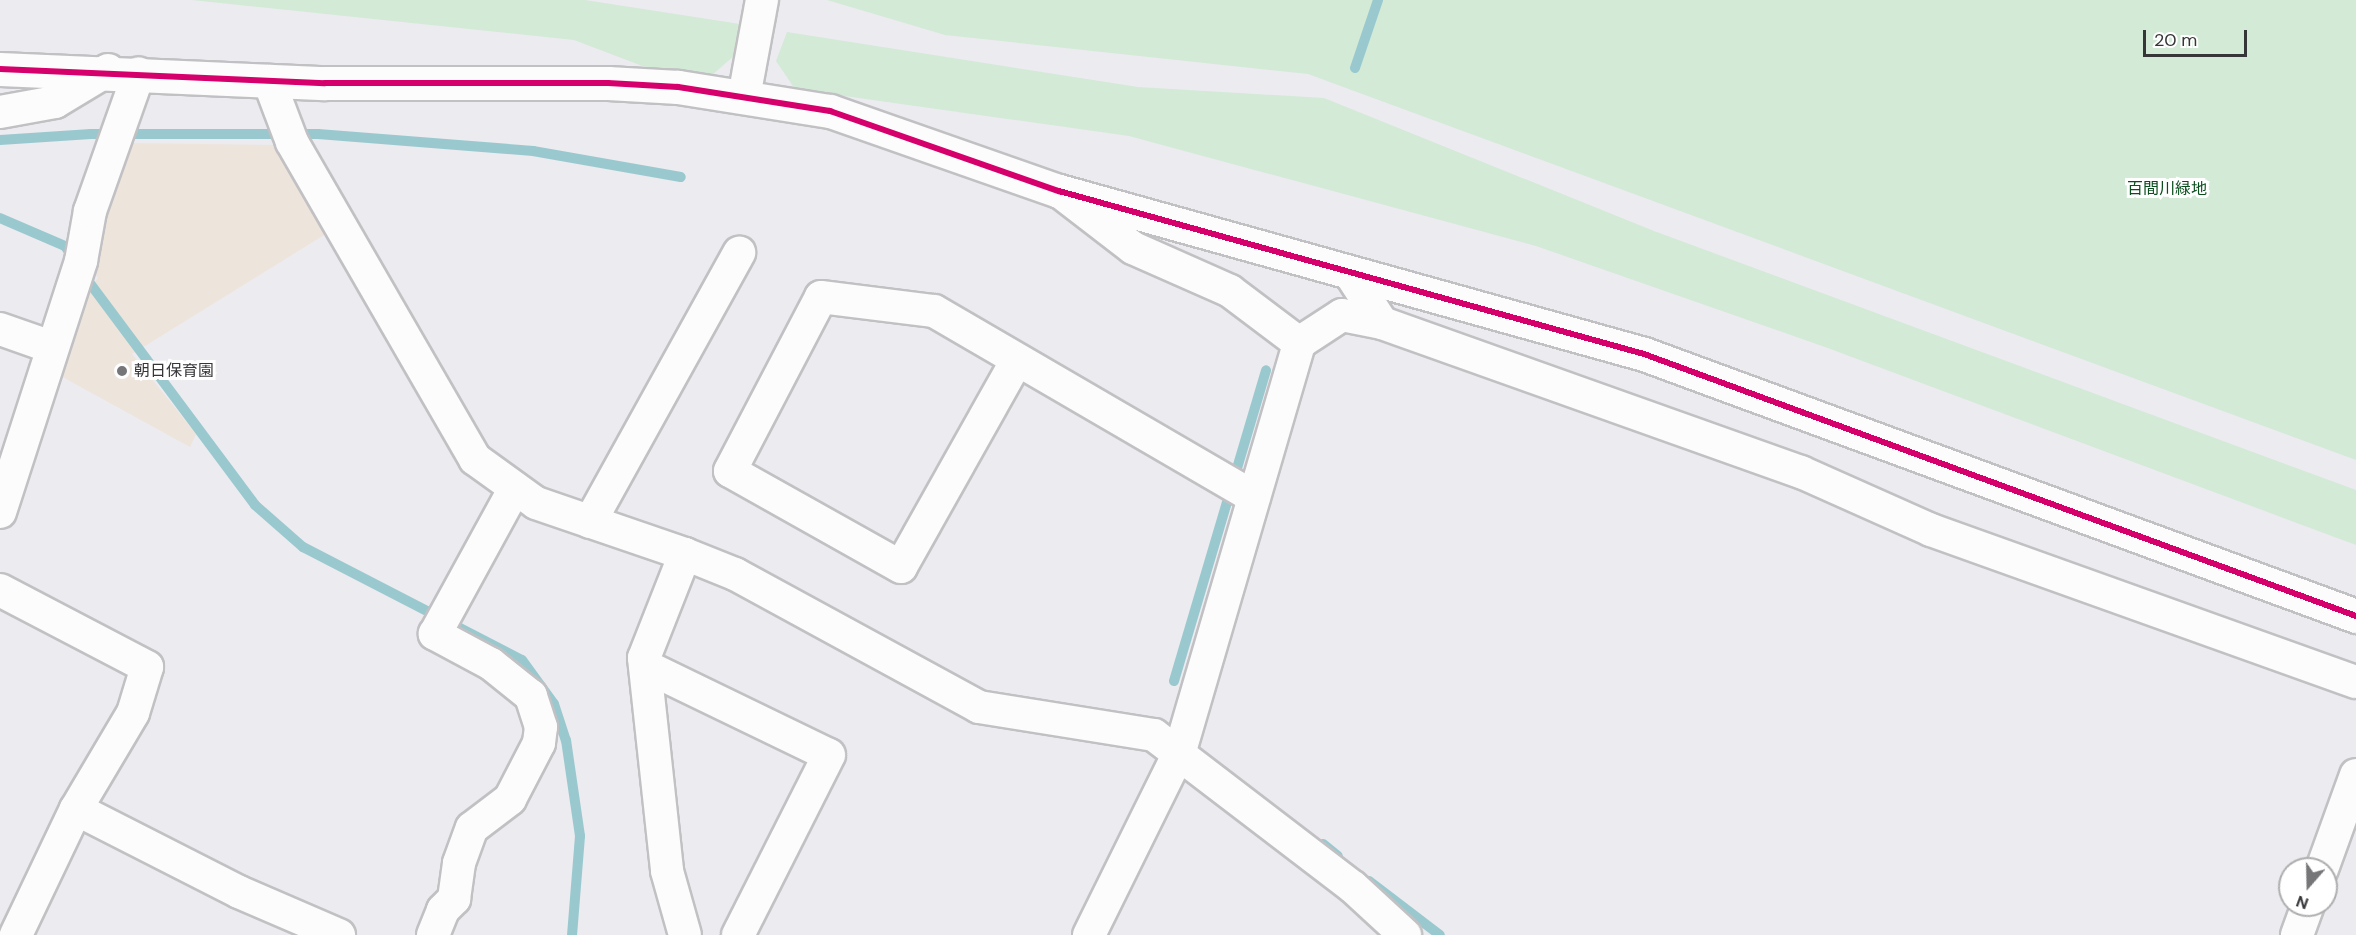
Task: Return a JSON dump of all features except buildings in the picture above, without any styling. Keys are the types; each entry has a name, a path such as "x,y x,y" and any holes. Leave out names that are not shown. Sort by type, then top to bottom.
{"street":[{"path":"746,84 762,0"},
{"path":"0,69 124,71 269,81 746,84 1059,191 1351,275 1644,354 2356,616"},
{"path":"0,112 55,102 124,71"},
{"path":"0,512 51,347 78,272 90,211 117,134 124,71"},
{"path":"269,81 288,134 475,459 536,503 685,554 735,574 979,707 1154,735 1180,751 1353,887 1405,935"},
{"path":"1059,191 1133,248 1230,291 1299,343"},
{"path":"590,522 740,253"},
{"path":"1351,275 1382,323"},
{"path":"1017,360 901,567 730,471 821,297 934,311 1239,488"},
{"path":"1089,935 1180,751 1239,488 1299,343 1342,315 1382,323 1801,472 1931,530 2356,682"},
{"path":"0,329 51,347"},
{"path":"433,935 456,892 459,863 472,828 510,799 533,758 541,727 531,696 491,664 435,634 516,488"},
{"path":"685,554 644,658 667,871 685,935"},
{"path":"0,591 147,667 133,713 76,809 16,935"},
{"path":"645,666 829,755 738,935"},
{"path":"2326,857 2356,775"},
{"path":"76,809 239,892 339,935"},
{"path":"2297,935 2304,917"}],"shaded area":[{"path":"129,143 278,145 329,232 132,354 196,434 190,447 57,374 87,291 98,278 89,264"}],"green space":[{"path":"192,0 585,0 740,24 735,55 711,76 653,70 574,40"},
{"name":"百間川緑地","path":"827,0 2356,0 2356,460 1308,74 945,35"},
{"path":"787,32 1138,87 1324,98 1654,231 2356,490 2356,545 1825,347 1536,246 1129,136 795,89 776,61"}],"waterway":[{"path":"1355,68 1378,0"},
{"path":"0,140 91,134 318,134 533,151 681,177"},
{"path":"0,218 65,246 75,261"},
{"path":"83,274 255,505 303,547 522,660 554,704 566,740 580,836 572,935"},
{"path":"1174,681 1266,370"},
{"path":"1323,844 1338,856"},
{"path":"1369,881 1440,935"}],"cycle path":[{"path":"0,69 325,83 608,83 678,87 830,111 1059,191 1644,354 2356,616"}],"place":[{"name":"朝日保育園","path":"122,371"}]}
